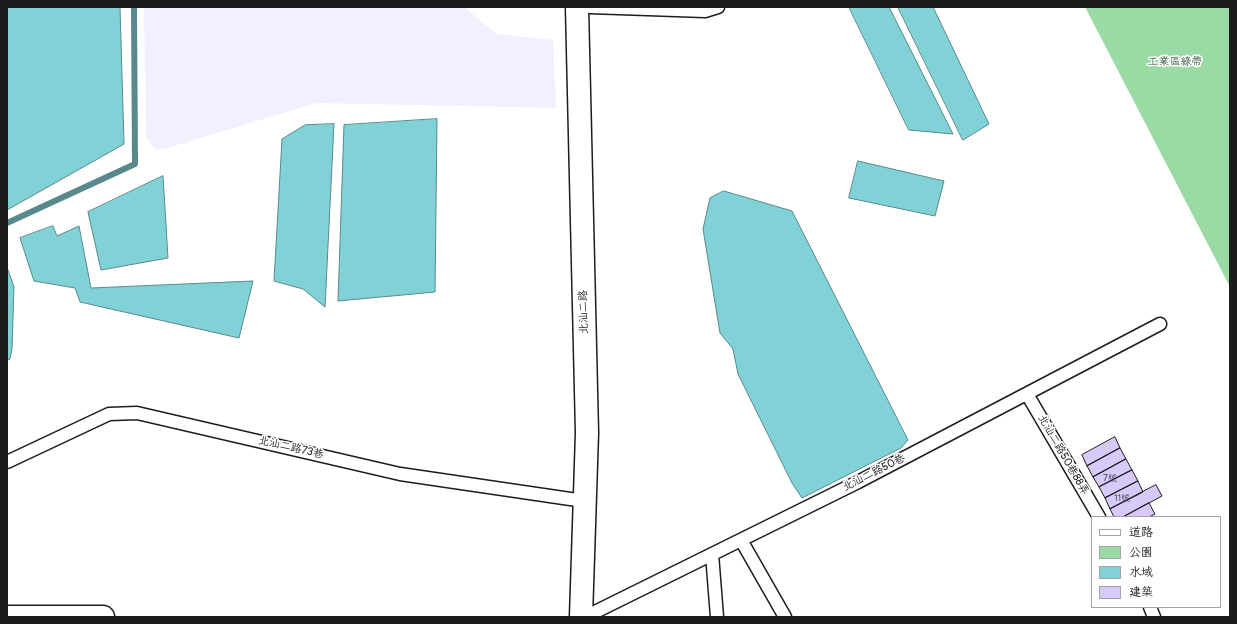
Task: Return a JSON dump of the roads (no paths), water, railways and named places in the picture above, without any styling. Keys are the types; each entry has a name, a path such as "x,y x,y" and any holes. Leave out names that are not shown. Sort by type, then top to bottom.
{"street":[{"name":"北汕二路","path":"578,7 587,433 582,617"},
{"path":"7,617 103,617"}],"lane":[{"path":"590,7 705,11 718,7"},
{"name":"北汕二路50巷","path":"585,617 858,482 1160,324"},
{"name":"北汕二路50巷88弄","path":"1027,394 1098,516"},
{"name":"北汕二路73巷","path":"7,462 109,414 137,413 400,474 584,501"},
{"path":"741,540 785,617"},
{"path":"712,554 717,617"}],"water":[{"path":"7,7 120,7 124,144 7,210"},
{"path":"849,7 889,7 953,134 909,130"},
{"path":"898,7 933,7 989,124 963,140"},
{"path":"437,119 435,292 338,301 344,125"},
{"path":"334,124 325,307 303,289 274,281 282,139 305,125"},
{"path":"858,161 944,181 935,216 849,198"},
{"path":"163,176 168,258 101,270 88,212"},
{"path":"724,191 792,211 908,440 901,448 802,498 792,483 738,374 733,349 720,333 703,229 710,198"},
{"path":"53,226 57,236 79,226 91,288 253,281 239,338 80,302 75,288 34,281 20,238"},
{"path":"7,267 14,287 12,349 10,359 7,360"}],"waterway":[{"path":"7,223 135,164 134,7"}],"park label":[{"name":"工業區綠帶","path":"1175,62"}]}
